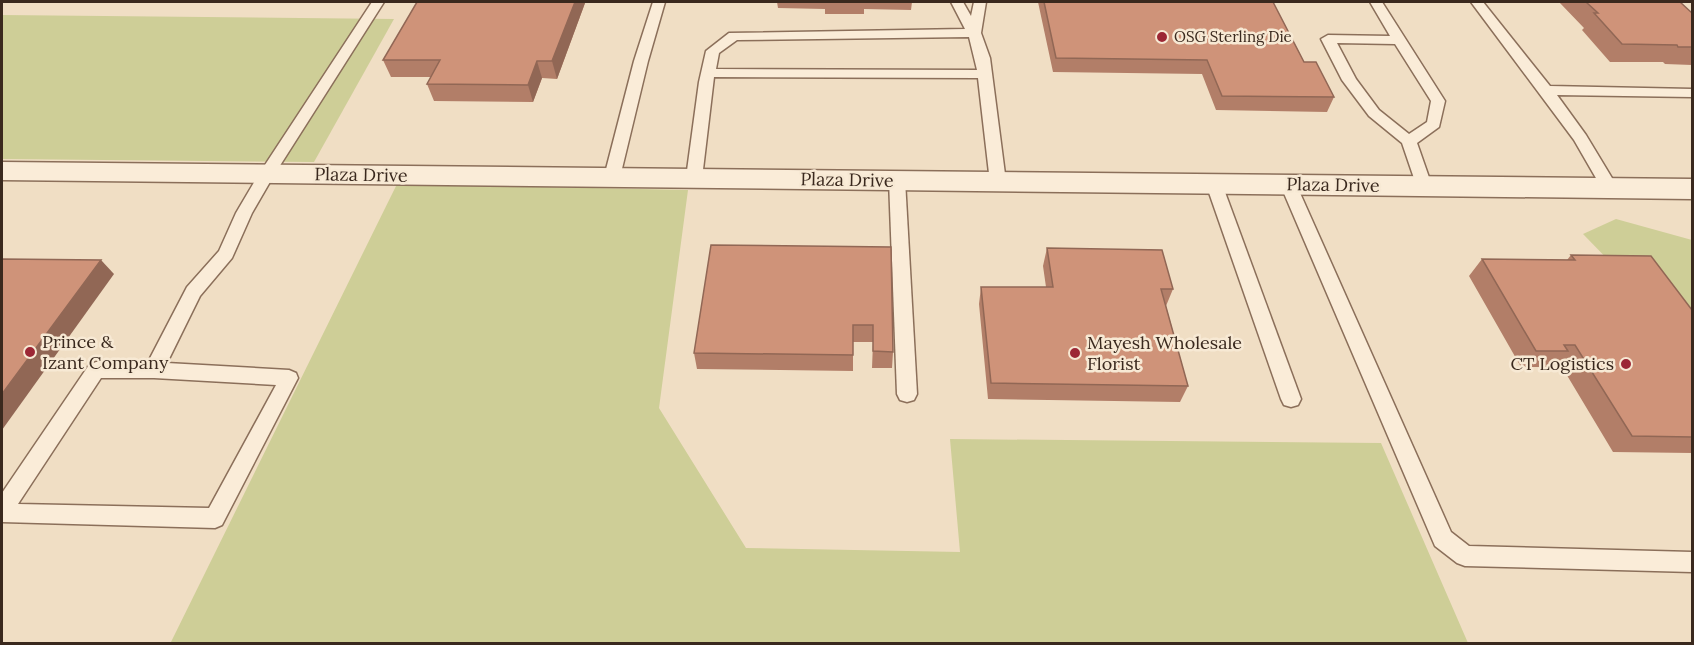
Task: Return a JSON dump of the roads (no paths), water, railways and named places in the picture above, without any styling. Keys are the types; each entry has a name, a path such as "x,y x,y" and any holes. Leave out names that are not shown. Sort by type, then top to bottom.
{"street":[{"name":"Plaza Drive","path":"2,171 1692,189"}],"lane":[{"path":"154,370 193,292 226,254 244,213 267,174 378,2"},
{"path":"612,177 641,61 659,2"},
{"path":"957,2 974,33 983,58 998,182"},
{"path":"974,33 980,2"},
{"path":"1376,2 1438,100 1434,124 1409,141"},
{"path":"1477,2 1581,138 1611,188"},
{"path":"694,178 713,51 734,36 974,33"},
{"path":"1399,40 1328,39 1349,80 1374,113 1409,141 1424,186"},
{"path":"708,73 985,74"},
{"path":"1546,90 1692,93"},
{"path":"897,180 907,394"},
{"path":"1214,184 1291,399"},
{"path":"1288,184 1443,539 1465,556 1692,562"},
{"path":"96,370 154,370 289,378 215,518 2,512 96,370"}],"place":[{"name":"OSG Sterling Die","path":"1162,37"},
{"name":"Prince & Izant Company","path":"30,352"},
{"name":"Mayesh Wholesale Florist","path":"1075,353"},
{"name":"CT Logistics","path":"1626,364"}]}
